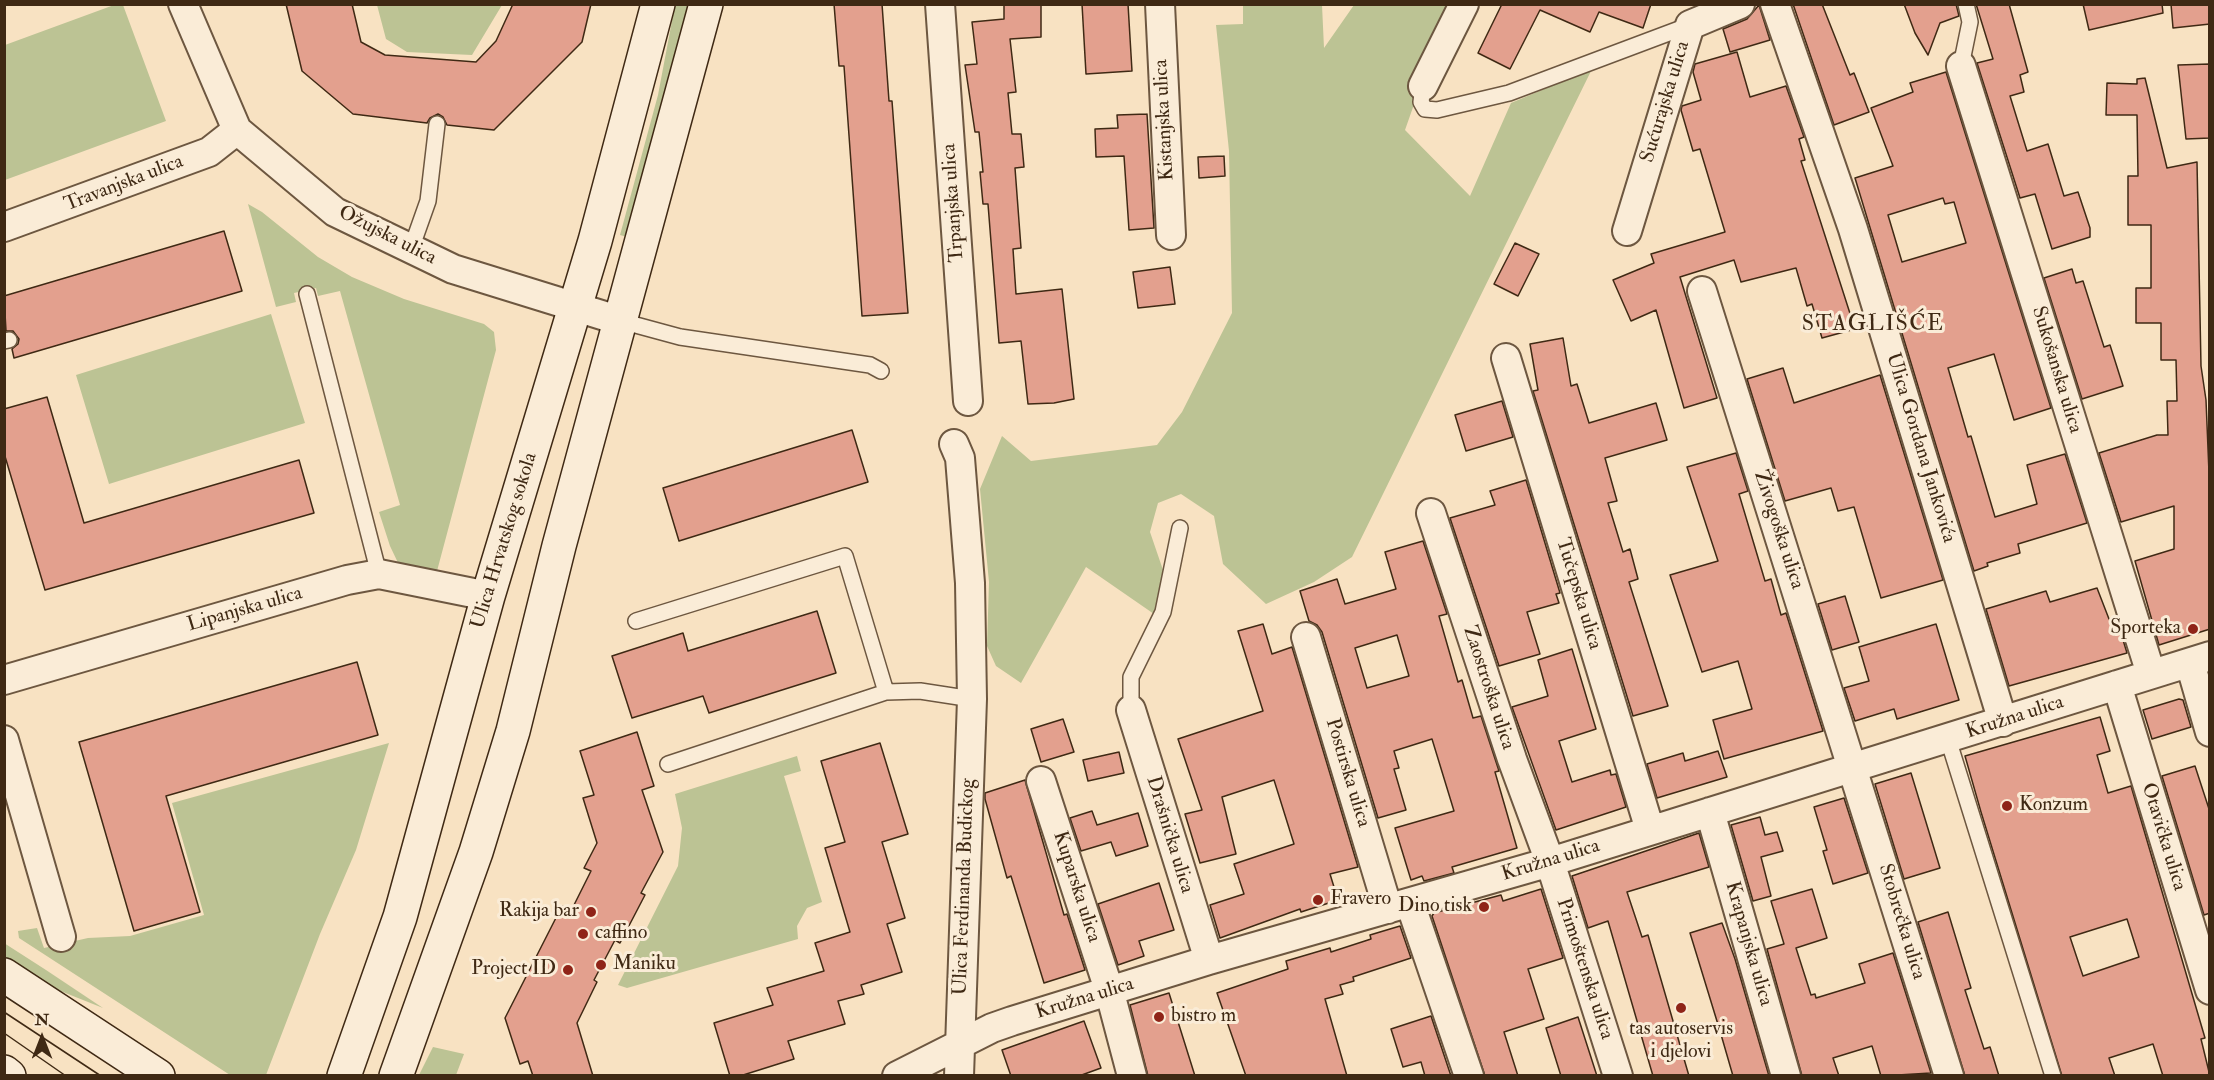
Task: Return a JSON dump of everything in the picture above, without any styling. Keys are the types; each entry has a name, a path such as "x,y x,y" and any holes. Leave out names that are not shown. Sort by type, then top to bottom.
{"street":[{"name":"Ožujska ulica","path":"183,4 237,130 335,212 453,269 621,321"},
{"name":"Ulica Hrvatskog sokola","path":"344,1076 400,917 488,596 576,308 658,4"},
{"path":"396,1076 476,852 513,731 706,4"},
{"name":"Trpanjska ulica","path":"940,4 968,401"},
{"name":"Kistanjska ulica","path":"1160,4 1171,235"},
{"path":"1423,86 1464,4"},
{"name":"Sućurajska ulica","path":"1627,231 1690,25 1740,4"},
{"name":"Ulica Gordana Jankovića","path":"1775,4 1853,229 2003,722"},
{"name":"Sukošanska ulica","path":"1961,66 2151,674"},
{"name":"Travanjska ulica","path":"4,227 209,152 237,130"},
{"name":"Živogoška ulica","path":"1702,291 1854,768"},
{"name":"Tučepska ulica","path":"1506,358 1650,830"},
{"name":"Ulica Ferdinanda Budickog","path":"954,444 960,458 970,583 972,699 959,1076"},
{"name":"Zaostroška ulica","path":"1431,513 1512,759 1550,862"},
{"name":"Lipanjska ulica","path":"4,680 347,580 379,574 488,596"},
{"name":"Postirska ulica","path":"1306,637 1399,906 1469,1076"},
{"path":"2200,660 2210,732"},
{"name":"Kružna ulica","path":"897,1076 992,1028 1110,993 1209,960 1550,862 2200,660"},
{"name":"Otavička ulica","path":"2117,685 2210,990"},
{"name":"Drašnička ulica","path":"1131,710 1209,960"},
{"path":"4,740 61,937"},
{"name":"Stobrečka ulica","path":"1854,768 1949,1076"},
{"name":"Kuparska ulica","path":"1041,781 1110,993 1132,1076"},
{"name":"Krapanjska ulica","path":"1710,812 1786,1076"},
{"name":"Primoštenska ulica","path":"1550,862 1618,1076"},
{"path":"4,975 158,1076"},
{"path":"4,1072 9,1076"}],"lane":[{"path":"1961,66 1970,21 1966,4"},
{"path":"1423,86 1421,102 1425,109 1437,110 1509,93 1690,25"},
{"path":"411,249 428,201 437,124"},
{"path":"307,294 379,574"},
{"path":"621,321 680,337 870,365 880,371"},
{"path":"1131,710 1131,677 1163,612 1180,528"},
{"path":"636,621 845,556 886,692"},
{"path":"668,764 886,692 920,691 972,699"},
{"path":"1948,739 2053,1076"}],"green space":[{"path":"377,4 502,5 472,55 407,52 386,39"},
{"path":"114,5 123,5 166,121 5,180 5,45"},
{"path":"675,5 690,5 627,237 620,235 658,95"},
{"path":"1243,5 1322,5 1324,48 1354,5 1449,5 1405,130 1470,196 1511,103 1592,69 1352,557 1314,582 1266,604 1223,564 1214,516 1181,494 1158,503 1150,532 1163,570 1154,614 1086,567 1021,683 996,666 987,646 989,582 980,489 1002,436 1031,461 1157,445 1182,412 1232,313 1229,151 1216,25 1243,24"},
{"path":"248,204 262,212 318,257 352,277 404,299 484,324 494,332 496,350 437,571 400,567 390,546 379,512 400,505 340,291 318,296 316,288 294,293 296,302 276,307"},
{"path":"271,314 305,423 109,484 76,375"},
{"path":"389,743 356,850 320,934 266,1075 230,1075 19,938 18,931 37,928 44,948 88,938 130,936 204,915 172,803"},
{"path":"797,756 801,771 784,776 822,902 807,908 797,926 798,939 627,988 618,985 678,866 682,828 675,794"},
{"path":"4,943 103,1008 53,988 5,958"},
{"path":"433,1047 464,1054 456,1075 419,1075"}],"building":[{"path":"286,4 352,4 361,42 385,55 476,62 496,41 513,4 591,4 582,42 494,130 447,125 443,117 438,114 430,118 427,123 353,114 302,71"},
{"path":"834,4 882,4 889,101 892,101 908,313 862,316 844,66 839,66"},
{"path":"1004,4 1041,4 1041,37 1010,39 1016,92 1008,93 1012,134 1021,134 1024,167 1015,168 1021,248 1013,249 1016,294 1062,289 1074,399 1054,403 1028,404 1021,341 999,343 988,204 983,204 979,132 975,132 965,65 977,64 972,22 1004,19"},
{"path":"1082,4 1128,4 1132,71 1086,74"},
{"path":"1502,4 1651,4 1643,28 1599,12 1590,32 1540,10 1510,69 1478,53"},
{"path":"1793,4 1822,4 1850,75 1854,73 1869,112 1834,125"},
{"path":"1904,4 1956,4 1959,16 1940,23 1928,55 1915,33"},
{"path":"1976,4 2009,4 2028,72 2020,75 2024,92 2010,96 2027,151 2048,144 2064,196 2078,192 2090,228 2090,237 2052,249 2035,194 2020,198 1977,63 1993,59"},
{"path":"2083,4 2162,4 2163,13 2089,30"},
{"path":"2171,4 2210,4 2210,24 2173,28"},
{"path":"1759,5 1770,40 1730,52 1723,29 1747,19"},
{"path":"1737,52 1750,97 1786,86 1804,137 1799,139 1805,160 1801,161 1855,329 1822,338 1812,304 1807,306 1796,268 1741,282 1734,260 1680,277 1717,398 1684,408 1656,310 1631,321 1613,280 1654,263 1651,254 1725,232 1700,149 1693,151 1681,110 1682,106 1701,100 1693,72 1695,64"},
{"path":"2210,64 2210,138 2186,139 2178,65"},
{"path":"1946,72 2051,408 2014,420 1994,354 1948,368 1995,517 2037,504 2027,465 2065,454 2087,523 2018,544 2020,553 1987,563 1988,566 1974,571 1855,178 1893,166 1871,108 1913,92 1910,83","holes":["1943,198 1945,204 1954,202 1966,243 1902,262 1888,215"]},
{"path":"2145,78 2167,168 2197,162 2201,366 2206,400 2210,497 2210,629 2159,645 2135,561 2174,549 2174,506 2121,522 2099,453 2157,435 2168,435 2167,401 2177,401 2176,360 2161,360 2161,323 2136,323 2136,288 2151,288 2151,225 2128,225 2128,176 2138,176 2137,115 2106,115 2107,83 2137,84 2137,79"},
{"path":"1147,114 1154,228 1129,230 1124,156 1096,157 1095,129 1118,128 1117,115"},
{"path":"1224,156 1225,176 1199,178 1198,157"},
{"path":"224,231 242,291 14,358 12,349 18,344 19,339 13,331 6,331 4,296"},
{"path":"1515,243 1539,254 1518,296 1494,284"},
{"path":"1170,267 1175,304 1138,308 1133,272"},
{"path":"2072,269 2076,283 2083,281 2104,347 2110,345 2123,386 2082,399 2044,278"},
{"path":"1563,338 1571,386 1577,384 1589,423 1656,403 1667,440 1605,458 1617,501 1608,503 1623,552 1630,549 1638,579 1629,582 1668,706 1633,716 1533,391 1538,390 1530,344"},
{"path":"1783,368 1794,403 1880,375 1943,580 1881,598 1854,507 1838,511 1831,488 1785,501 1747,379"},
{"path":"47,397 84,523 299,460 314,513 45,590 4,453 4,409"},
{"path":"1502,401 1513,437 1466,451 1455,415"},
{"path":"852,430 868,482 679,541 663,488"},
{"path":"1736,453 1748,491 1739,494 1765,581 1771,579 1781,615 1786,613 1823,731 1724,759 1713,720 1752,709 1738,661 1702,672 1670,575 1718,561 1687,467"},
{"path":"1526,480 1560,593 1556,594 1559,603 1527,612 1540,654 1499,666 1450,518 1495,505 1490,491"},
{"path":"1423,541 1447,614 1439,616 1458,682 1462,680 1473,718 1481,716 1499,771 1495,772 1517,848 1452,867 1454,873 1424,881 1422,876 1411,880 1395,828 1454,811 1432,739 1394,751 1399,768 1394,769 1406,810 1378,818 1322,632 1317,625 1309,621 1300,591 1337,579 1345,604 1396,589 1385,552","holes":["1397,635 1409,676 1367,688 1355,648"]},
{"path":"2097,588 2109,619 2116,617 2127,653 2009,686 1986,609 2046,591 2050,602"},
{"path":"1845,596 1859,642 1832,650 1818,604"},
{"path":"817,611 836,673 709,713 703,696 632,718 612,656 683,633 688,651"},
{"path":"1263,624 1272,654 1292,647 1358,867 1330,874 1338,900 1301,912 1300,909 1220,938 1210,905 1244,894 1234,864 1294,844 1274,780 1222,797 1236,854 1200,863 1185,814 1202,810 1178,739 1263,711 1238,631"},
{"path":"1936,624 1959,700 1897,719 1894,709 1855,721 1844,688 1869,681 1859,647"},
{"path":"1572,649 1596,729 1559,741 1572,782 1610,770 1611,775 1616,774 1626,807 1556,830 1512,707 1548,696 1538,660"},
{"path":"357,662 378,735 166,796 200,912 134,931 79,742"},
{"path":"2179,699 2183,700 2191,727 2152,739 2143,710"},
{"path":"2100,717 2110,751 2097,755 2108,793 2131,786 2205,1038 2201,1039 2210,1076 2163,1076 2153,1044 2109,1058 2115,1076 2062,1076 1965,756","holes":["2127,919 2139,957 2083,976 2070,937"]},
{"path":"1063,719 1074,752 1041,762 1031,729"},
{"path":"637,732 654,786 642,790 663,852 641,893 645,895 620,943 615,940 594,980 597,982 577,1023 593,1076 533,1076 528,1061 520,1064 505,1018 562,906 571,911 591,871 584,868 597,843 583,798 594,795 580,751"},
{"path":"880,743 908,834 882,842 905,918 887,924 902,972 861,985 864,994 838,1001 845,1024 788,1041 794,1059 740,1076 730,1076 714,1023 773,1005 767,988 824,971 815,943 850,932 825,848 845,842 821,761"},
{"path":"1718,751 1727,777 1657,798 1647,764 1683,753 1685,761"},
{"path":"1119,752 1124,773 1088,781 1083,760"},
{"path":"2195,766 2210,812 2210,913 2204,915 2162,776"},
{"path":"1911,773 1940,868 1904,879 1875,784"},
{"path":"1025,780 1064,915 1067,914 1085,970 1044,983 1011,876 1007,878 985,799 985,793"},
{"path":"1844,798 1868,873 1833,884 1823,851 1827,850 1814,807"},
{"path":"1092,811 1097,825 1138,813 1148,846 1116,856 1111,842 1081,851 1070,818"},
{"path":"1760,817 1765,835 1777,832 1783,851 1761,857 1771,896 1753,901 1731,825"},
{"path":"1699,833 1709,867 1627,892 1642,937 1648,935 1689,1076 1653,1076 1608,921 1588,928 1572,876"},
{"path":"1159,883 1174,930 1139,941 1144,956 1118,965 1098,904"},
{"path":"1541,889 1563,958 1528,969 1544,1019 1504,1032 1518,1076 1485,1076 1432,916 1434,913 1501,895 1503,901"},
{"path":"1812,889 1827,938 1796,948 1811,995 1815,994 1816,998 1865,983 1859,964 1893,953 1931,1073 1881,1076 1872,1046 1833,1058 1839,1076 1802,1076 1767,949 1784,944 1771,901"},
{"path":"1948,912 1971,988 1965,990 1984,1049 1990,1047 1999,1076 1965,1076 1918,922"},
{"path":"1722,923 1735,959 1769,1076 1733,1076 1690,933"},
{"path":"1400,926 1411,958 1353,977 1354,981 1340,985 1343,994 1325,999 1347,1076 1246,1076 1217,993 1288,969 1286,961 1330,948 1331,952 1371,939 1370,935"},
{"path":"1169,993 1195,1076 1148,1076 1130,1005"},
{"path":"1431,1016 1451,1076 1425,1076 1421,1062 1403,1067 1391,1029"},
{"path":"1578,1017 1597,1076 1561,1076 1546,1028"},
{"path":"1084,1021 1101,1068 1079,1076 1011,1076 1002,1050"}],"tram line":[{"path":"4,1012 101,1076"},
{"path":"4,1033 66,1076"}],"place":[{"name":"Sporteka","path":"2193,629"},
{"name":"Konzum","path":"2007,806"},
{"name":"Fravero","path":"1318,900"},
{"name":"Dino tisk","path":"1484,907"},
{"name":"Rakija bar","path":"591,912"},
{"name":"caffino","path":"583,934"},
{"name":"Maniku","path":"601,965"},
{"name":"Project ID","path":"568,970"},
{"name":"tas autoservis i djelovi","path":"1681,1008"},
{"name":"bistro m","path":"1159,1017"}],"district":[{"name":"STAGLIŠĆE","path":"1873,325"}]}
